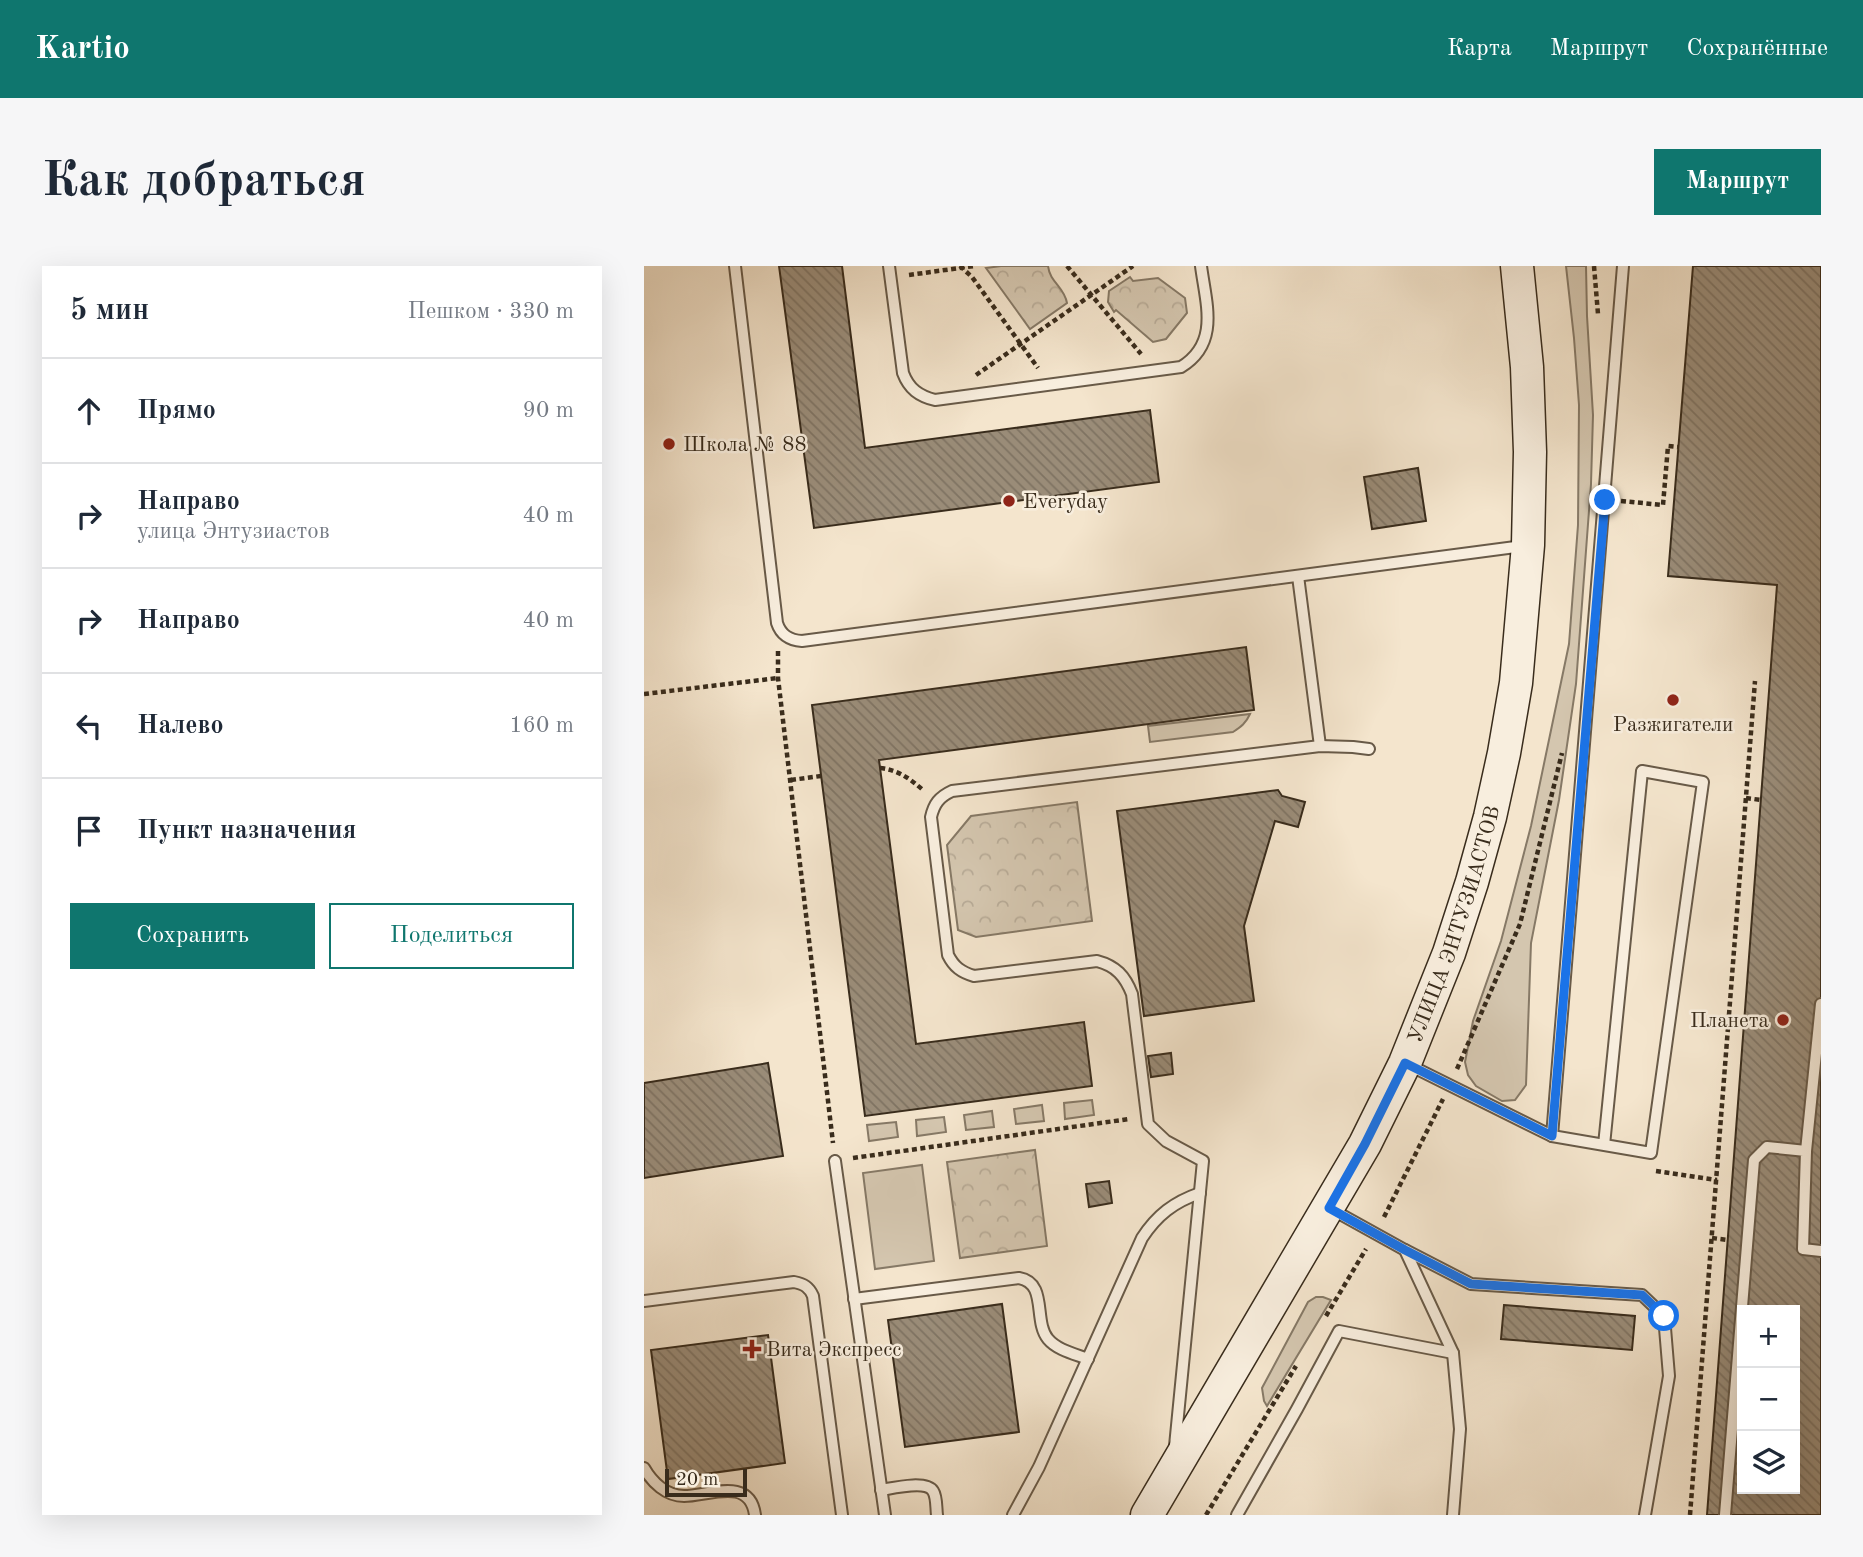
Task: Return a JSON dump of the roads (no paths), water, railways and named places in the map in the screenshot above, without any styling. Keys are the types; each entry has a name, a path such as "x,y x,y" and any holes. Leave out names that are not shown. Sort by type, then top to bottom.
{"main road":[{"name":"УЛИЦА ЭНТУЗИАСТОВ","path":"1146,1508 1173,1468 1365,1144 1405,1063 1449,953 1472,882 1490,817 1516,683 1528,545 1530,452 1517,266"}],"lane":[{"path":"735,266 777,623 784,636 793,640 802,641 1528,545"},
{"path":"890,272 906,382 913,391 935,400 1181,367 1198,354 1208,330 1201,266"},
{"path":"1552,1136 1623,266"},
{"path":"1298,576 1320,746"},
{"path":"1173,1468 1203,1161 1166,1141 1148,1124 1132,994 1128,982 1115,968 1097,961 974,976 963,972 951,962 931,817 942,796 952,792 1320,746 1369,749"},
{"path":"1405,1063 1552,1136 1604,1145 1651,1153 1703,782 1642,771 1604,1145"},
{"path":"1821,1004 1817,1080 1806,1151 1803,1249 1821,1251"},
{"path":"1725,1515 1754,1160 1767,1147 1806,1151"},
{"path":"835,1161 884,1515"},
{"path":"1013,1515 1039,1467 1142,1238 1170,1206 1200,1193"},
{"path":"1329,1208 1471,1284 1642,1295 1664,1316 1669,1376 1645,1515"},
{"path":"1405,1250 1453,1353 1460,1429 1452,1515"},
{"path":"855,1299 1024,1279 1034,1286 1037,1292 1041,1326 1049,1341 1088,1359"},
{"path":"644,1301 794,1282 810,1290 813,1296 842,1515"},
{"path":"1237,1515 1339,1331 1453,1353"},
{"path":"644,1468 655,1483 672,1494 683,1496 727,1490 736,1492 750,1501 755,1515"},
{"path":"881,1490 920,1485 929,1488 934,1494 937,1515"}],"place":[{"name":"Школа № 88","path":"669,444"},
{"name":"Everyday","path":"1009,501"},
{"name":"Разжигатели","path":"1673,700"},
{"name":"Планета","path":"1783,1020"},
{"name":"Вита Экспресс","path":"752,1349"}]}
